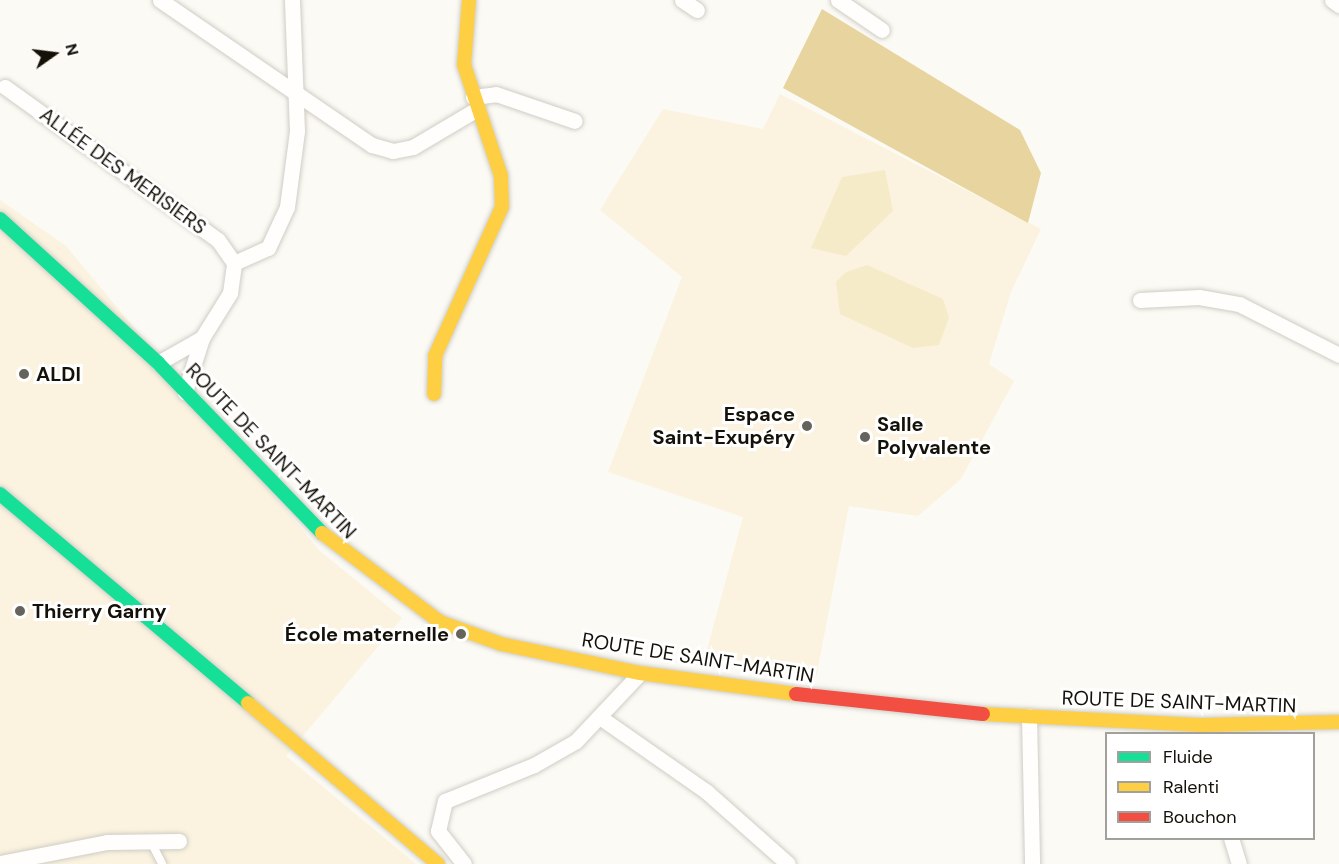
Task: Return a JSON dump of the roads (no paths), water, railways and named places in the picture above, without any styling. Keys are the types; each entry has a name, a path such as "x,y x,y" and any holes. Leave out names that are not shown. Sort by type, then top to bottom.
{"street":[{"path":"160,0 372,145 393,151 413,147 475,103 496,94 575,121"},
{"path":"185,392 202,338 230,293 234,263 261,255 281,225 296,170 292,0"},
{"path":"434,394 435,356 502,207 501,176 475,103 462,37 469,0"},
{"path":"682,0 697,10"},
{"path":"838,0 882,30"},
{"path":"1332,0 1339,5"},
{"name":"ALLÉE DES MERISIERS","path":"5,87 218,240 234,263"},
{"name":"ROUTE DE SAINT-MARTIN","path":"0,219 158,363 341,552 396,594 440,621 501,644 640,673 926,711 1203,729 1339,722"},
{"path":"0,233 25,240"},
{"path":"1140,300 1199,297 1239,304 1339,355"},
{"path":"158,363 202,338"},
{"path":"0,494 438,864"},
{"path":"464,864 438,831 438,815 453,795 534,765 601,718 640,673"},
{"path":"1029,716 1032,864"},
{"path":"601,718 707,792 788,864"},
{"path":"1232,840 1239,864"},
{"path":"0,863 107,842 179,841"}],"lane":[{"path":"151,842 162,864"}],"place":[{"name":"ALDI","path":"24,374"},
{"name":"Espace Saint-Exupéry","path":"807,426"},
{"name":"Salle Polyvalente","path":"865,437"},
{"name":"Thierry Garny","path":"20,611"},
{"name":"École maternelle","path":"461,634"}]}
